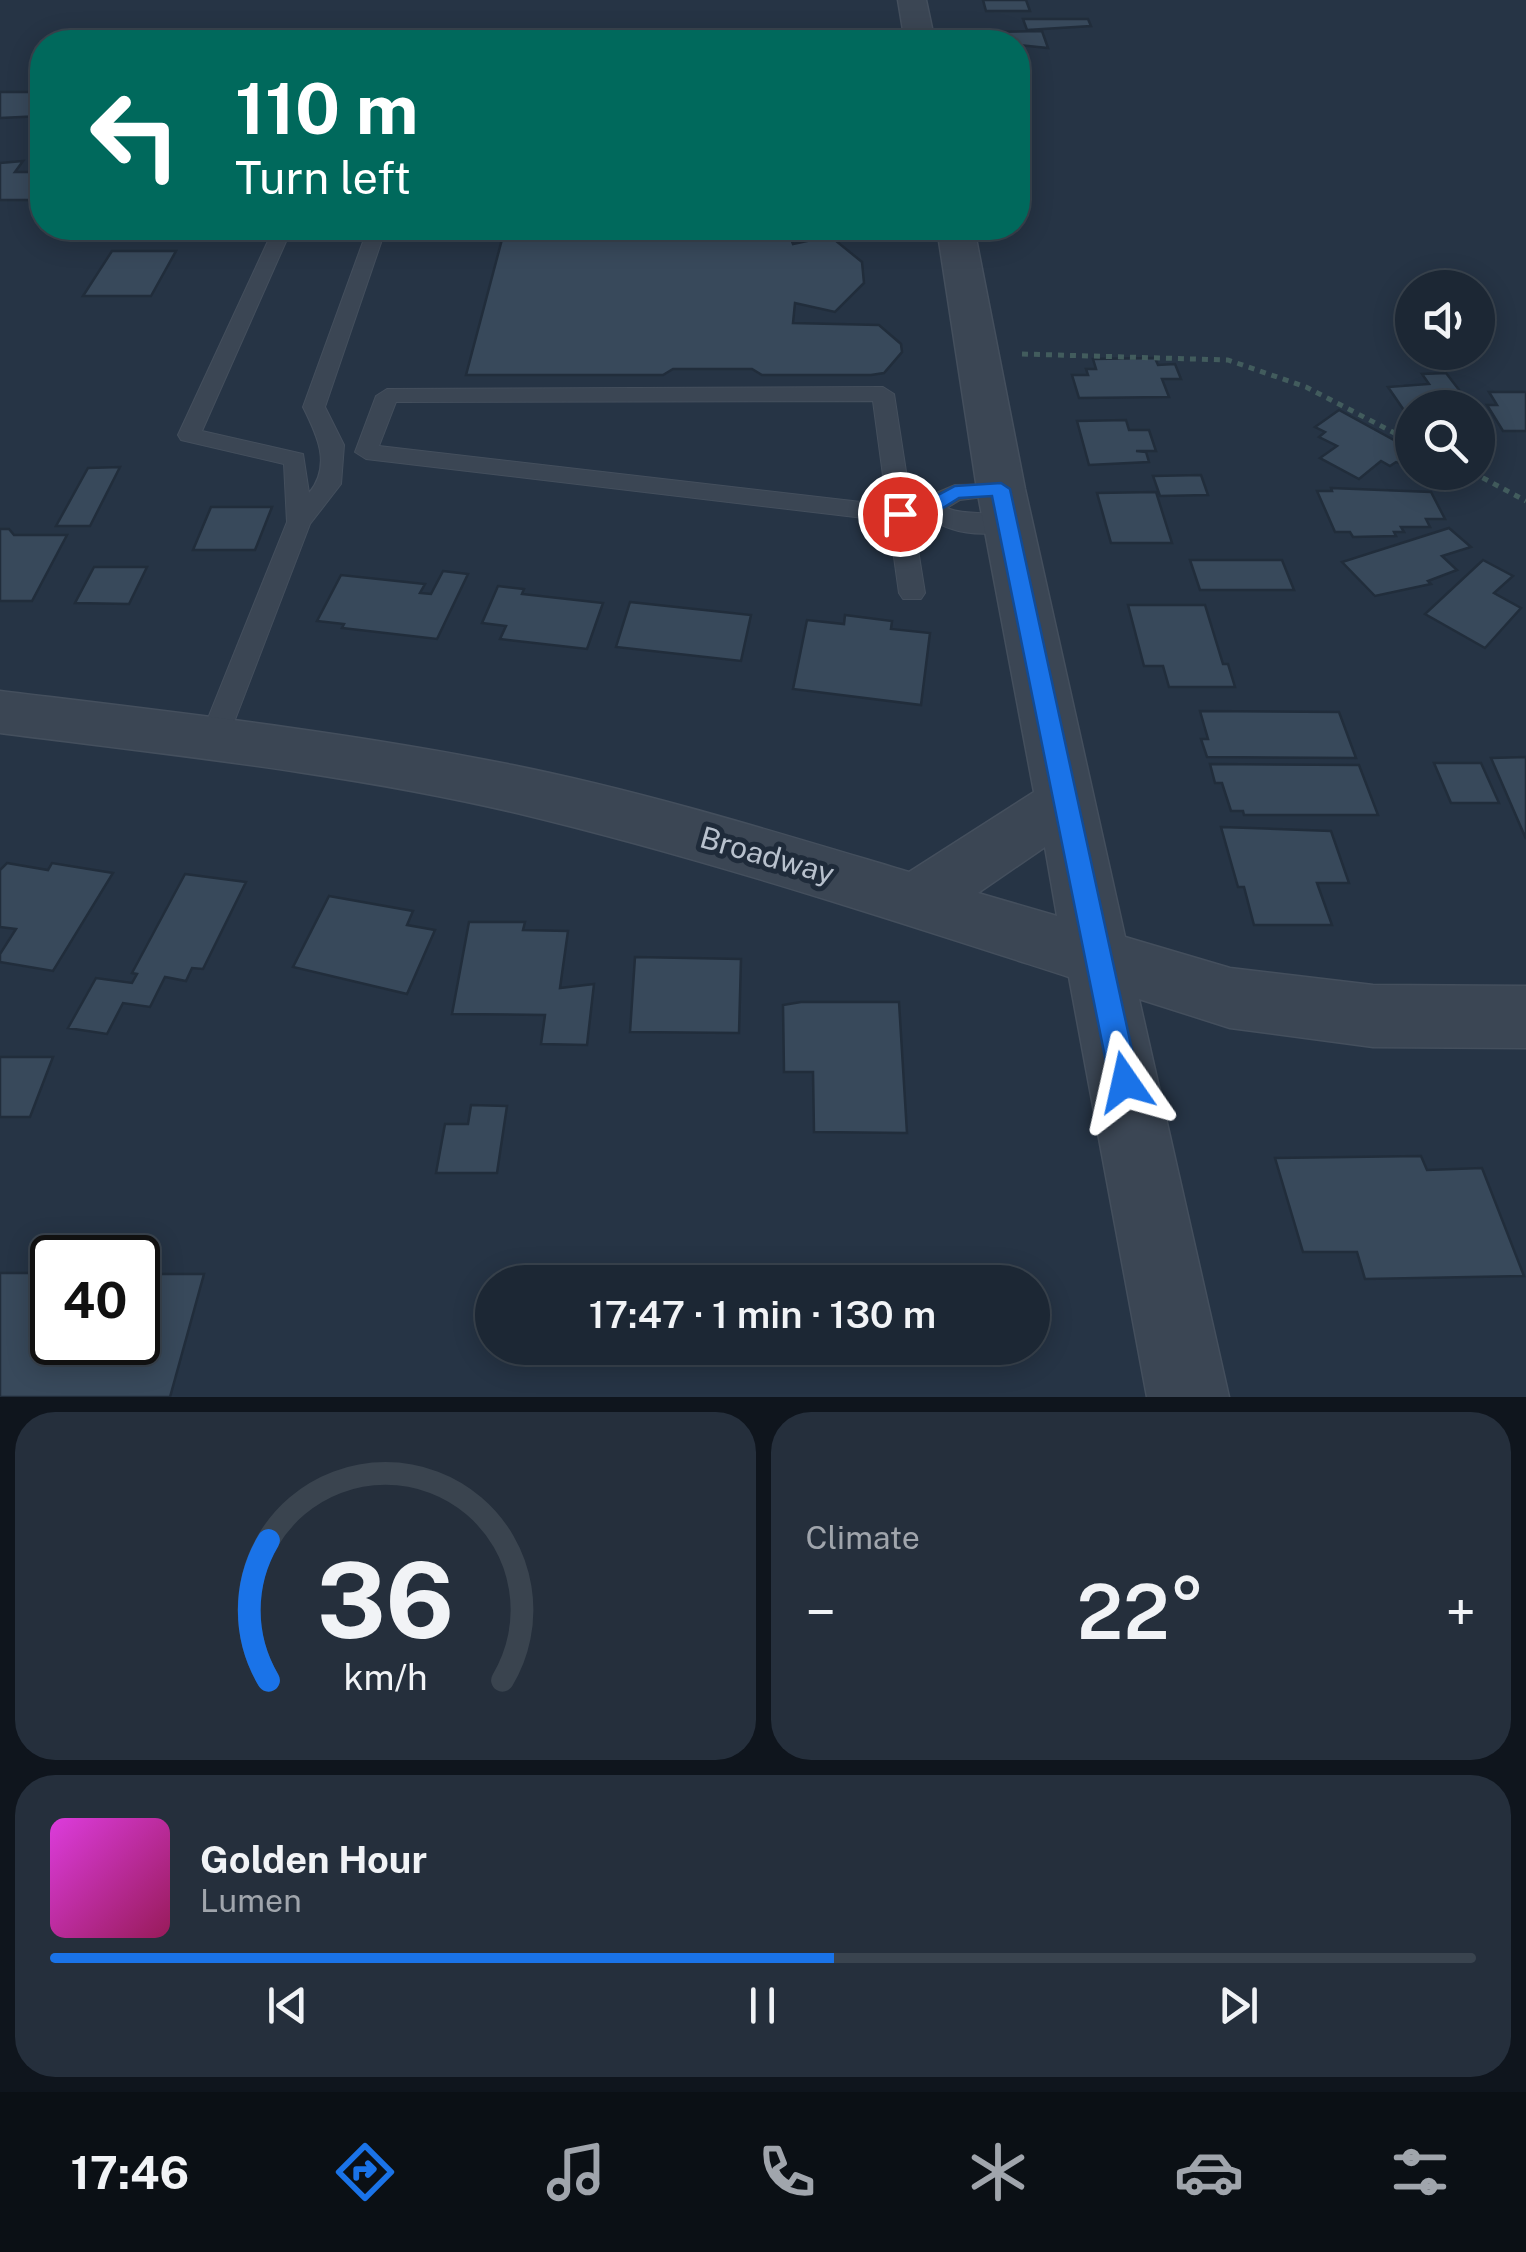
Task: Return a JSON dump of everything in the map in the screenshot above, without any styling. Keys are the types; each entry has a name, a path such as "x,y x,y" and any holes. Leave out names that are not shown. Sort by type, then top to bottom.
{"street":[{"path":"912,0 918,30"},
{"path":"957,240 1006,507 1188,1397"},
{"name":"Broadway","path":"0,712 297,748 532,793 734,845 1101,962 1230,998 1372,1016 1526,1017"},
{"path":"915,900 1066,802"}],"lane":[{"path":"278,240 189,434 295,459 299,522"},
{"path":"214,738 299,522 329,484 333,445 314,407 373,240"},
{"path":"912,593 900,514 883,394 387,396 366,452 900,514 928,508 955,492 1006,507"},
{"path":"928,508 959,523 1006,507"}],"path":[{"path":"978,353 1228,360 1306,387 1395,433"},
{"path":"1495,484 1526,500"}],"building":[{"path":"983,0 1026,0 1030,11 986,11"},
{"path":"1023,19 1088,19 1091,26 1027,30"},
{"path":"1030,31 1042,31 1048,48 1030,46"},
{"path":"0,92 30,92 30,117 0,118"},
{"path":"23,161 15,172 30,172 30,200 0,200 0,163"},
{"path":"502,240 792,240 793,244 835,240 862,262 864,283 835,312 795,303 793,323 879,325 901,344 902,352 884,373 871,375 762,375 752,369 673,369 663,375 466,375"},
{"path":"112,251 176,251 151,296 83,296"},
{"path":"1155,358 1158,365 1175,364 1181,379 1162,379 1169,397 1079,398 1072,375 1088,375 1086,369 1096,369 1093,359"},
{"path":"1446,373 1459,390 1395,390 1395,397 1388,387 1429,384 1422,374"},
{"path":"1495,392 1526,392 1526,431 1503,431 1495,418"},
{"path":"1339,410 1395,441 1395,463 1390,466 1381,461 1359,479 1320,458 1337,446 1319,437 1325,432 1315,427"},
{"path":"1126,420 1129,430 1149,430 1156,451 1136,451 1146,452 1149,462 1089,465 1077,421"},
{"path":"120,467 90,526 56,526 88,468"},
{"path":"1201,475 1208,495 1160,496 1153,476"},
{"path":"1331,488 1431,492 1445,519 1426,519 1430,527 1401,527 1404,532 1394,532 1396,536 1353,537 1350,532 1335,532 1317,491 1332,491"},
{"path":"1156,492 1172,543 1111,543 1097,493"},
{"path":"211,507 272,507 255,550 193,550"},
{"path":"1449,528 1471,547 1442,556 1457,570 1428,581 1431,584 1375,596 1342,562"},
{"path":"0,529 9,529 14,535 67,535 32,601 0,601"},
{"path":"1190,560 1282,560 1294,590 1200,590"},
{"path":"1483,560 1513,576 1494,593 1521,608 1485,648 1425,614"},
{"path":"94,567 147,567 129,604 75,603"},
{"path":"443,571 468,574 437,639 342,628 344,624 317,621 341,575 425,584 420,593 431,594"},
{"path":"498,586 524,589 522,594 603,603 587,649 500,639 506,626 482,623"},
{"path":"630,602 751,615 741,661 616,647"},
{"path":"1128,605 1205,605 1223,664 1228,664 1235,687 1169,687 1163,666 1144,666"},
{"path":"845,615 892,621 891,629 930,633 921,705 793,689 807,620 844,624"},
{"path":"1200,711 1339,712 1356,758 1207,757 1201,739 1208,739"},
{"path":"1526,757 1526,839 1491,758"},
{"path":"1434,763 1481,763 1499,803 1451,803"},
{"path":"1210,764 1359,765 1378,815 1244,815 1243,811 1231,811 1222,783 1215,783"},
{"path":"1221,827 1331,831 1349,883 1317,883 1332,925 1254,925 1244,887 1238,887"},
{"path":"7,863 48,870 52,863 113,873 53,971 0,962 0,954 16,929 0,927 0,870"},
{"path":"185,874 246,882 203,969 192,968 186,981 165,977 150,1007 123,1003 107,1034 68,1028 96,978 132,983 137,974 132,973"},
{"path":"329,896 413,911 407,925 435,930 407,994 293,967"},
{"path":"469,922 525,922 523,930 568,931 560,988 594,984 587,1045 541,1044 545,1015 452,1014"},
{"path":"635,957 741,959 739,1033 630,1032"},
{"path":"899,1002 907,1133 814,1132 813,1072 784,1072 783,1005"},
{"path":"0,1057 53,1057 30,1117 0,1117"},
{"path":"471,1105 507,1106 497,1173 436,1173 445,1124 468,1124"},
{"path":"1421,1156 1427,1170 1482,1168 1524,1276 1365,1279 1357,1252 1303,1252 1275,1158"},
{"path":"0,1273 30,1273 30,1365 160,1365 160,1274 204,1274 170,1397 0,1397"}],"route":[{"path":"900,514 928,508 955,492 1001,489 1125,1082"}]}
